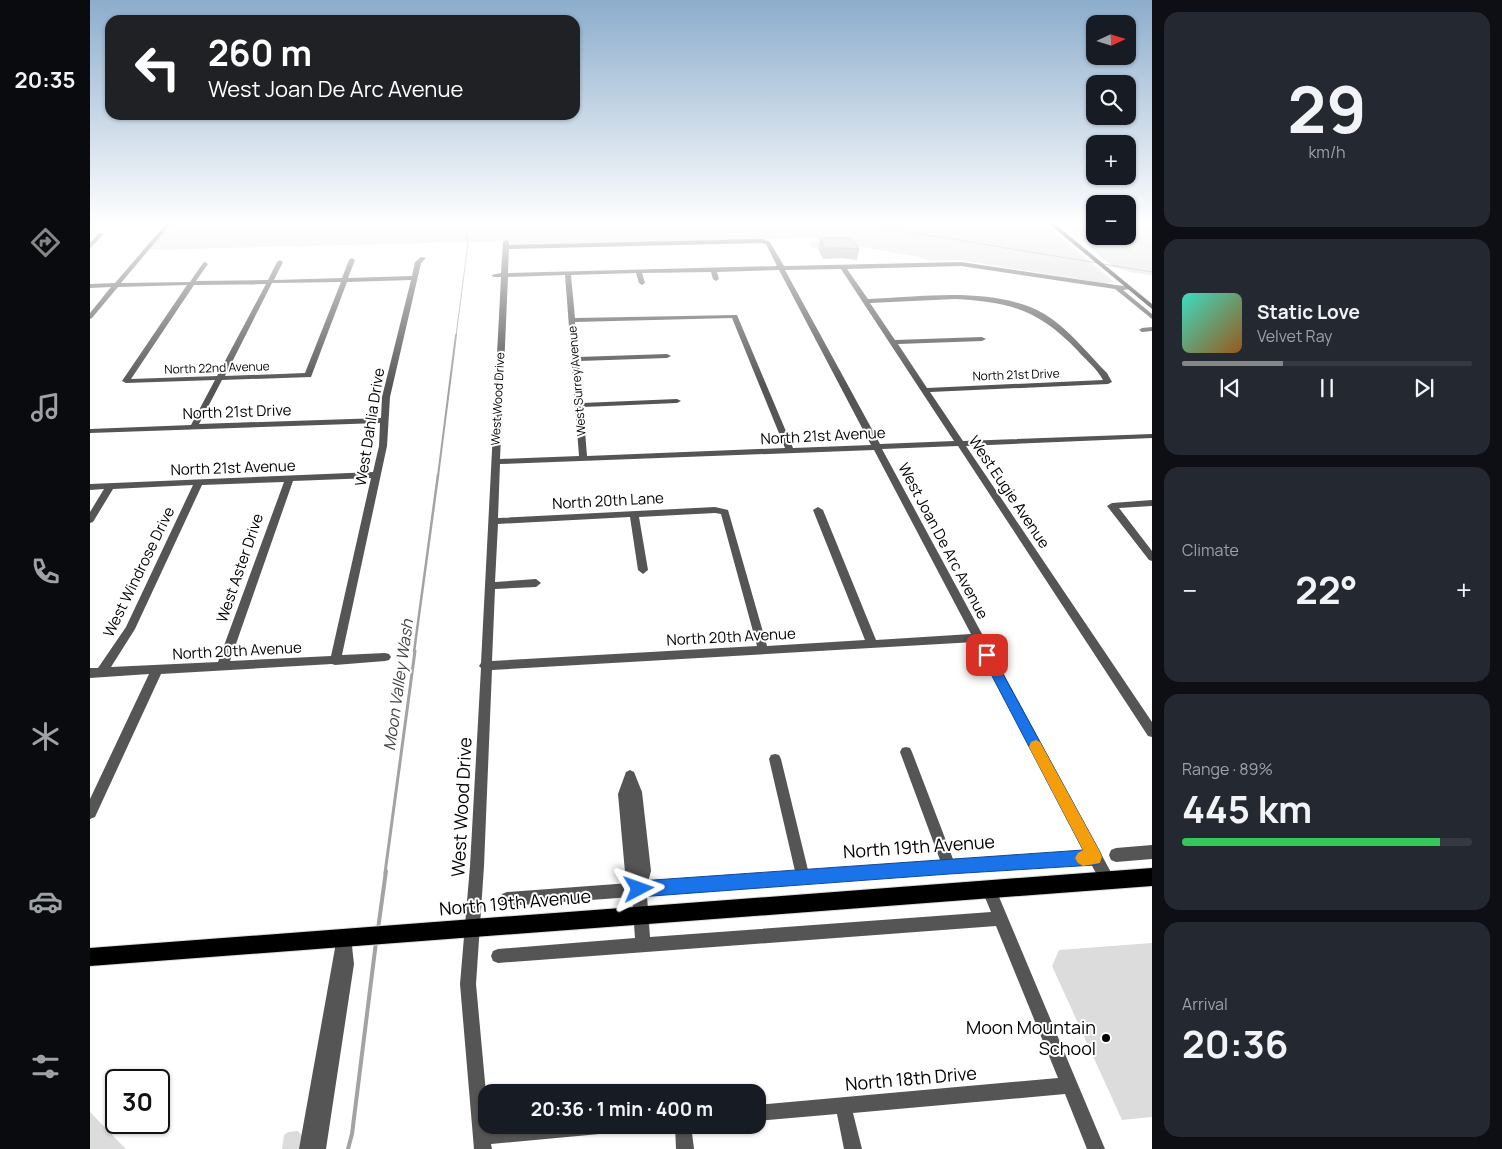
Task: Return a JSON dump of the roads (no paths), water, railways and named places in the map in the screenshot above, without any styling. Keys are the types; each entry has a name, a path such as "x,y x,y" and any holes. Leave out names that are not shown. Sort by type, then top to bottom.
{"main road":[{"path":"1116,278 1152,307"},
{"name":"North 19th Avenue","path":"90,957 1152,877"}],"street":[{"path":"90,318 123,278"},
{"path":"192,284 196,278"},
{"path":"194,427 272,278"},
{"path":"90,286 414,278"},
{"name":"West Dahlia Drive","path":"335,661 383,446 386,397 414,278"},
{"name":"West Wood Drive","path":"482,1142 468,984 495,462 499,278"},
{"name":"West Surrey Avenue","path":"568,278 583,459"},
{"path":"641,278 642,282"},
{"name":"West Joan De Arc Avenue","path":"787,278 1108,881"},
{"name":"West Eugie Avenue","path":"850,278 1152,732"},
{"path":"1038,278 1128,288"},
{"name":"North 22nd Avenue","path":"192,284 126,381 308,375 344,280"},
{"path":"1116,287 1152,317"},
{"name":"North 21st Drive","path":"866,301 979,298 1018,305 1040,315 1055,325 1104,375 1108,382 925,390"},
{"path":"571,320 735,316 790,451"},
{"path":"1142,330 1152,329"},
{"path":"893,342 982,339"},
{"path":"574,359 667,356"},
{"path":"578,405 677,401"},
{"name":"North 21st Drive","path":"90,431 384,420"},
{"name":"North 21st Avenue","path":"495,462 1152,436"},
{"name":"North 21st Avenue","path":"90,487 377,475"},
{"name":"West Aster Drive","path":"222,667 289,479"},
{"name":"West Windrose Drive","path":"96,673 130,629 200,483"},
{"path":"90,520 110,486"},
{"path":"1152,503 1112,506 1152,558"},
{"name":"North 20th Lane","path":"492,521 715,510 725,512 763,650"},
{"path":"818,510 872,644"},
{"path":"634,514 643,570"},
{"path":"489,586 536,582"},
{"name":"North 20th Avenue","path":"485,666 978,638"},
{"name":"North 20th Avenue","path":"96,673 385,657"},
{"path":"90,813 158,670"},
{"path":"906,752 949,866"},
{"path":"775,759 803,877"},
{"path":"639,889 644,871 636,792 630,776 624,794 632,872 639,889 642,945"},
{"path":"1116,855 1152,852"},
{"name":"North 19th Avenue","path":"507,899 1095,857"},
{"path":"989,890 1096,1149"},
{"path":"498,956 1001,918"},
{"path":"308,1149 344,937"},
{"path":"317,1149 347,964 344,937"},
{"name":"North 18th Drive","path":"766,1112 1070,1085"},
{"path":"843,1105 853,1149"},
{"path":"482,1142 542,1134"},
{"path":"684,1134 685,1149"}],"waterway":[{"name":"Moon Valley Wash","path":"456,336 464,278"},
{"name":"Moon Valley Wash","path":"438,476 456,335"},
{"name":"Moon Valley Wash","path":"414,652 438,475"},
{"name":"Moon Valley Wash","path":"385,873 415,651"},
{"name":"Moon Valley Wash","path":"378,929 386,871"},
{"name":"Moon Valley Wash","path":"348,1149 352,1134 376,942"}],"place":[{"name":"Moon Mountain School","path":"1106,1038"}]}
